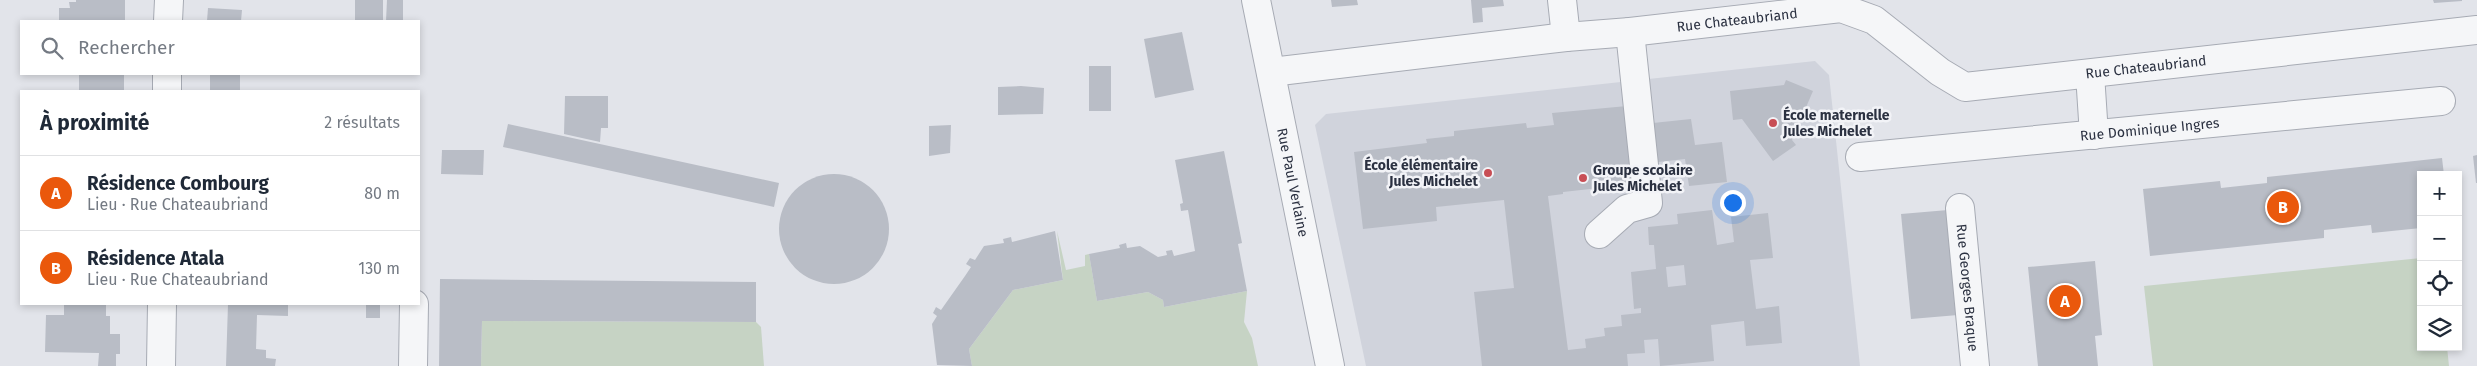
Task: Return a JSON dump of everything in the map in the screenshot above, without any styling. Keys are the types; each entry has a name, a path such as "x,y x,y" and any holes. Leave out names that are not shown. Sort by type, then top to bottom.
{"street":[{"path":"168,20 169,0"},
{"name":"Rue Paul Verlaine","path":"1256,0 1330,366"},
{"path":"1562,0 1566,37"},
{"name":"Rue Chateaubriand","path":"1271,72 1566,37 1630,32 1841,8 1874,20 1940,72 1965,88 2477,30"},
{"path":"1599,234 1627,209 1648,204 1630,32"},
{"path":"2090,74 2094,135"},
{"path":"167,75 167,90"},
{"name":"Rue Dominique Ingres","path":"1860,157 2441,101"},
{"name":"Rue Georges Braque","path":"1960,208 1975,366"},
{"path":"161,366 162,305"},
{"path":"413,366 414,305"}],"shaded area":[{"name":"Groupe scolaire Jules Michelet","path":"1815,61 1829,75 1860,366 1366,366 1315,125 1326,114"}],"green space":[{"path":"1057,231 1066,270 1085,266 1085,255 1089,254 1097,301 1148,292 1163,300 1164,307 1247,291 1244,322 1252,338 1258,366 972,366 969,349 1013,290 1063,280"},
{"path":"2417,258 2417,351 2447,351 2449,366 2153,366 2144,286"},
{"path":"482,321 756,322 761,327 764,366 481,366"}],"building":[{"path":"76,0 125,0 125,20 59,20 59,8 70,8 69,2 76,2"},
{"path":"355,0 383,0 383,20 355,20"},
{"path":"387,0 403,0 403,20 386,20"},
{"path":"1331,0 1357,0 1358,5 1332,7"},
{"path":"1471,0 1503,0 1504,6 1482,8 1483,22 1473,23"},
{"path":"2433,0 2462,0 2462,1 2434,3"},
{"path":"208,8 242,10 241,20 207,20"},
{"path":"1182,32 1194,90 1155,98 1144,39"},
{"path":"1089,66 1111,66 1111,111 1089,111"},
{"path":"79,75 124,75 124,90 79,90"},
{"path":"210,75 240,75 240,90 210,90"},
{"path":"1786,80 1813,91 1792,140 1796,145 1773,161 1742,119 1733,120 1730,91 1784,85"},
{"path":"998,87 1044,88 1043,114 998,115"},
{"path":"565,96 608,96 608,128 601,128 600,142 564,134"},
{"path":"1627,106 1635,184 1563,192 1563,194 1548,196 1568,350 1586,348 1585,339 1605,336 1604,328 1622,326 1621,315 1641,313 1641,308 1634,309 1631,272 1656,269 1654,245 1649,245 1648,227 1678,224 1677,214 1712,210 1717,245 1734,242 1731,217 1768,213 1773,258 1750,260 1756,309 1779,306 1782,343 1746,346 1744,321 1711,325 1714,361 1660,366 1658,339 1644,340 1645,353 1627,354 1628,366 1482,366 1474,292 1514,288 1504,200 1436,207 1437,221 1363,229 1354,152 1427,143 1426,139 1454,136 1454,131 1526,123 1527,128 1554,125 1552,113","holes":["1684,265 1686,285 1668,287 1666,267"]},
{"path":"1691,119 1695,145 1722,142 1727,182 1689,186 1685,159 1658,162 1653,123"},
{"path":"508,124 779,183 774,207 503,147"},
{"path":"951,125 950,153 929,156 929,126"},
{"path":"442,150 484,150 483,175 441,174"},
{"path":"1224,151 1242,243 1238,244 1247,291 1164,307 1163,300 1148,292 1097,301 1089,254 1120,248 1119,245 1126,243 1127,248 1140,246 1158,257 1167,255 1166,251 1172,250 1174,256 1195,251 1188,210 1181,211 1180,204 1183,203 1175,160"},
{"path":"2477,155 2477,183 2476,183 2473,156"},
{"path":"2442,158 2444,171 2417,171 2417,228 2372,233 2371,225 2324,230 2324,238 2150,256 2143,189 2220,181 2221,188 2267,183 2267,177"},
{"path":"834,174 855,178 873,190 885,208 889,229 885,250 873,268 855,280 834,284 813,280 795,268 783,250 779,229 783,208 795,190 813,178"},
{"path":"1948,210 1958,315 1911,319 1901,214"},
{"path":"1055,231 1063,280 1013,290 969,349 972,366 937,365 932,324 937,316 933,313 936,307 941,310 965,276 971,267 966,264 970,258 975,260 984,246 1004,243 1003,239 1011,237 1012,242"},
{"path":"2095,261 2102,335 2095,336 2098,366 2038,366 2028,267"},
{"path":"440,279 756,282 756,322 482,321 481,366 439,366"},
{"path":"64,305 106,305 106,316 110,316 110,334 120,334 120,354 116,354 116,366 98,366 99,353 45,352 46,315 64,315"},
{"path":"228,305 288,305 288,316 257,315 256,349 266,350 266,358 276,359 275,366 226,366"},
{"path":"366,305 380,305 380,318 366,318"}],"place":[{"name":"École maternelle Jules Michelet","path":"1773,123"},
{"name":"École élémentaire Jules Michelet","path":"1488,173"},
{"name":"Groupe scolaire Jules Michelet","path":"1583,178"},
{"name":"Résidence Atala","path":"2283,207"},
{"name":"Résidence Combourg","path":"2065,301"}]}
